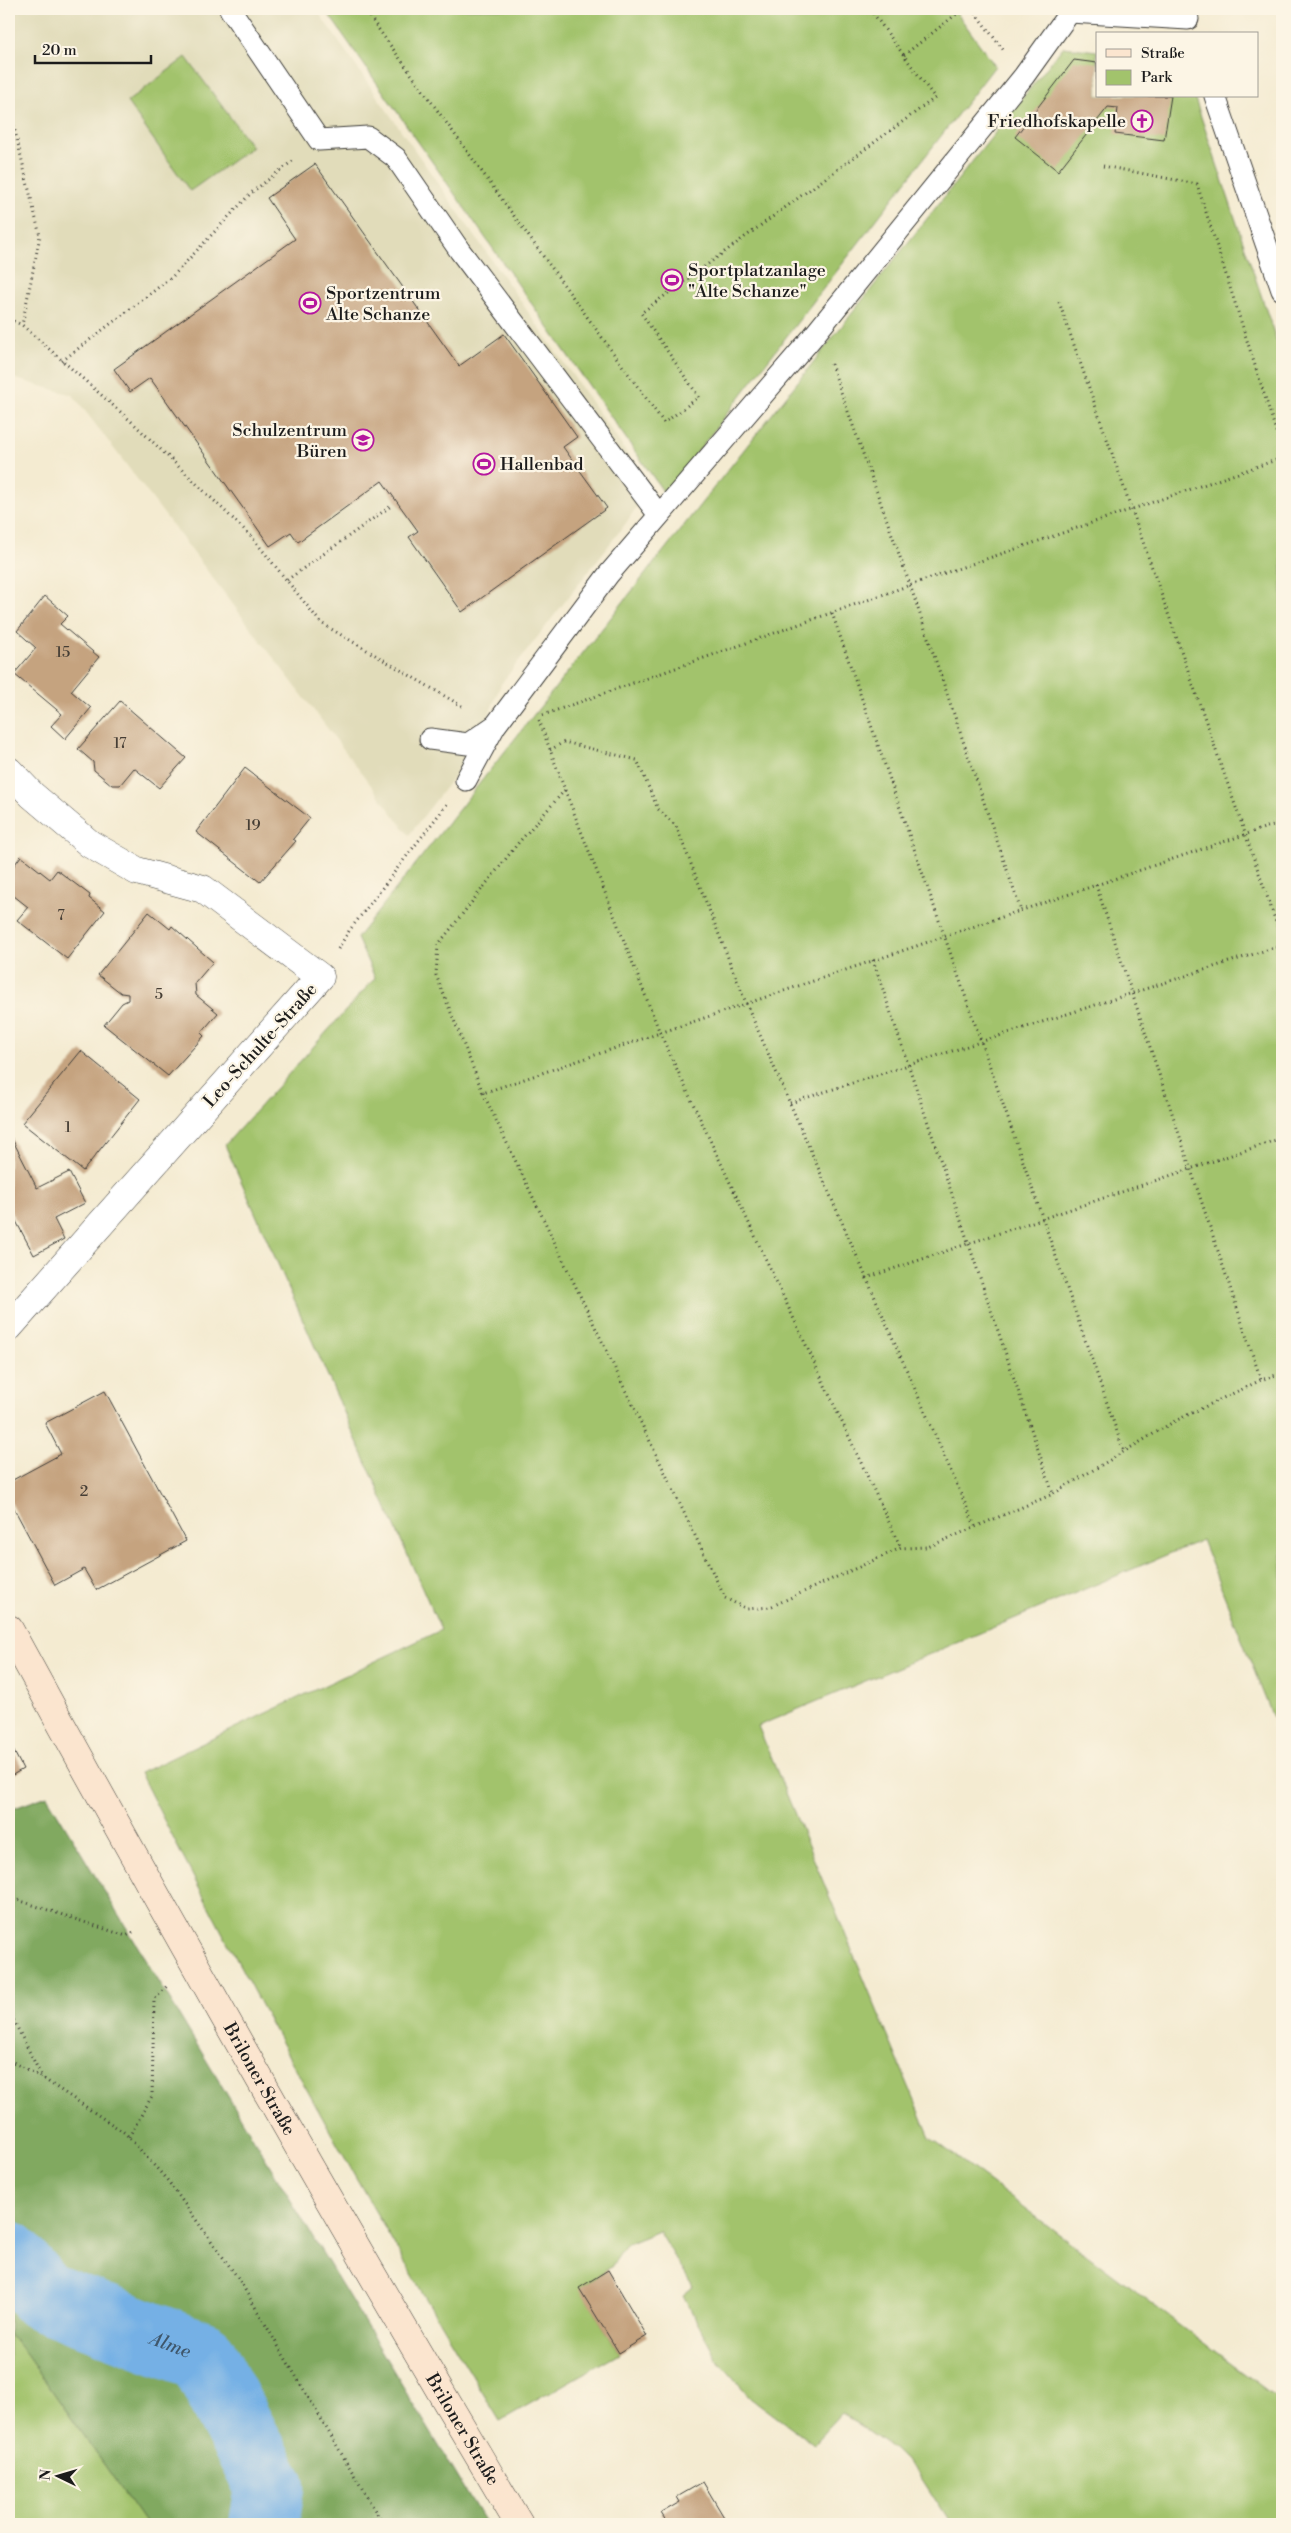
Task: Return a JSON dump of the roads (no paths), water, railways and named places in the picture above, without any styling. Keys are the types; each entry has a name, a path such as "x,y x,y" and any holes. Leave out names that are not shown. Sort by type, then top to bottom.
{"main road":[{"name":"Briloner Straße","path":"9,1629 166,1913 401,2325 519,2524"}],"street":[{"name":"Leo-Schulte-Straße","path":"9,771 32,795 90,844 137,871 203,889 320,977 9,1328"}],"lane":[{"path":"230,9 287,96 319,140 368,137 396,158 460,251 659,515"},
{"path":"466,780 495,726 608,575 811,339 1024,76 1069,10 1189,20"},
{"path":"1216,98 1282,290"},
{"path":"430,739 468,744 495,726"}],"waterway":[{"name":"Alme","path":"9,2256 43,2296 202,2356 270,2487 264,2524"}],"place":[{"name":"Friedhofskapelle","path":"1142,121"},
{"name":"Sportplatzanlage \"Alte Schanze\"","path":"672,280"},
{"name":"Sportzentrum Alte Schanze","path":"310,303"},
{"name":"Schulzentrum Büren","path":"363,440"},
{"name":"Hallenbad","path":"484,464"}]}
